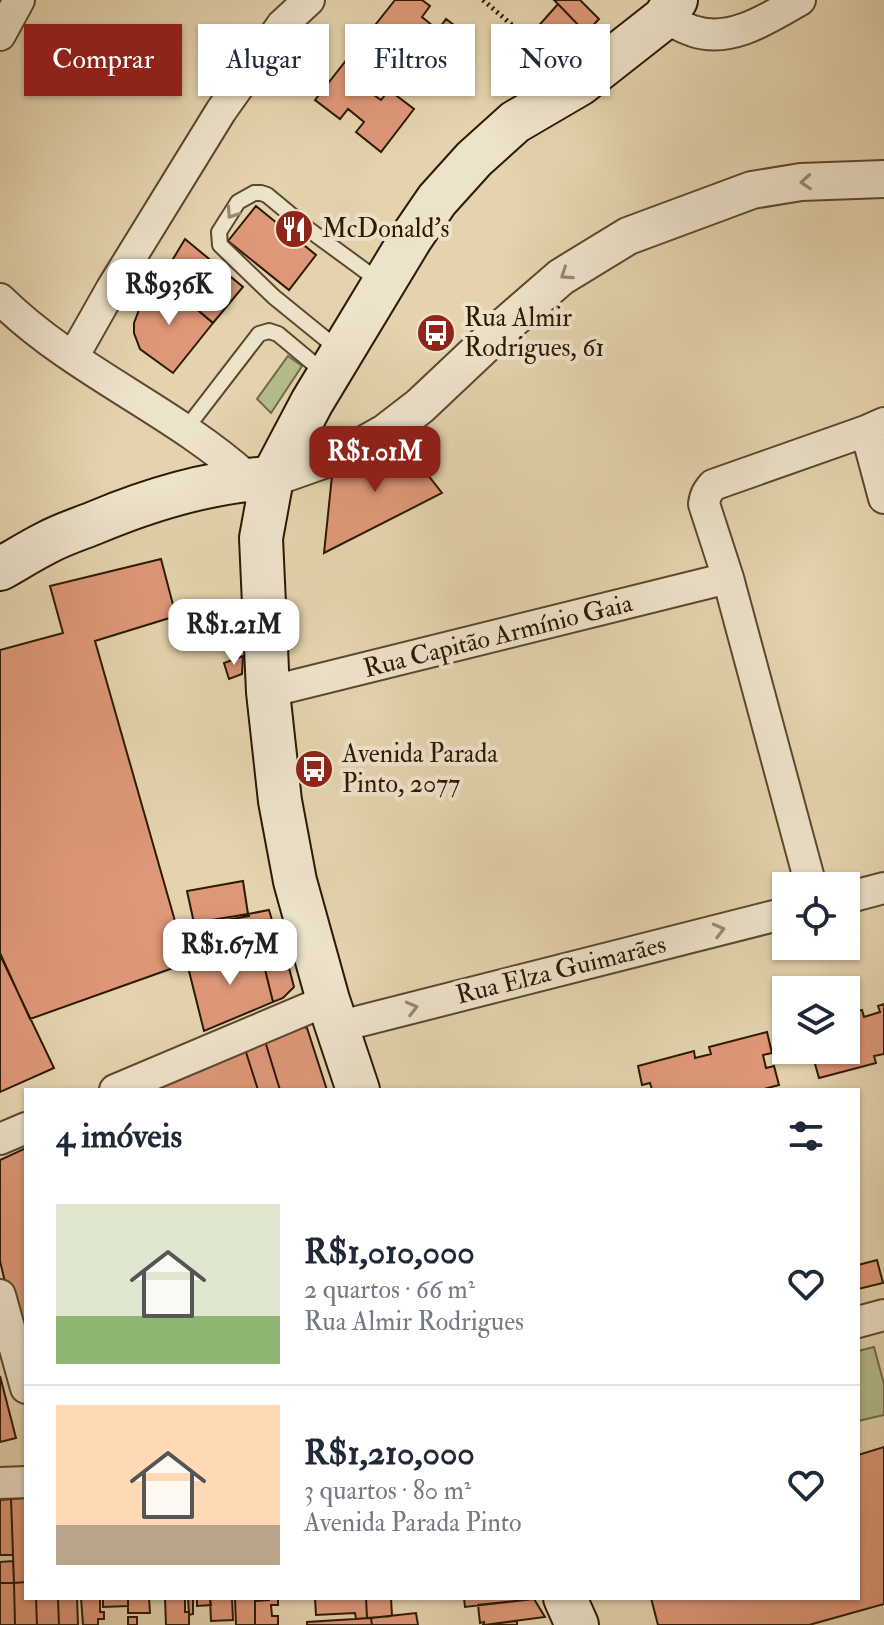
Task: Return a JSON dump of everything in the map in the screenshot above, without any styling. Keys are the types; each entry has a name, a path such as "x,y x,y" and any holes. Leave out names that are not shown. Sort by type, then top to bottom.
{"main road":[{"path":"610,59 670,9"},
{"path":"357,1088 332,1014 295,881 280,801 268,692 261,478 336,365 437,200 474,159 515,122 559,96"},
{"path":"0,569 51,540 121,511 199,487 261,478"},
{"path":"566,1600 577,1625"}],"street":[{"path":"0,35 19,0"},
{"path":"73,357 221,111 282,25 309,0"},
{"path":"670,9 695,32 713,35 760,23 800,0"},
{"path":"0,299 23,322 73,357 261,478 301,469 360,447 385,433 420,406 561,277 628,236 752,190 801,182 884,179"},
{"path":"807,872 728,578 704,504 707,491 713,485 875,427 884,498"},
{"path":"190,434 199,461 199,487"},
{"name":"Rua Capitão Armínio Gaia","path":"268,692 728,578"},
{"path":"860,894 884,888"},
{"name":"Rua Elza Guimarães","path":"121,1088 332,1014 772,916"},
{"path":"0,1139 24,1129"},
{"path":"0,1295 24,1381"},
{"path":"860,1321 884,1315"},
{"path":"0,1483 24,1482"}],"lane":[{"path":"336,365 274,297 220,245 219,232 238,202 254,193 267,195 383,284"},
{"path":"190,434 259,334 269,331 278,334 336,365"}],"path":[{"path":"483,0 511,24"}],"green space":[{"path":"288,356 302,366 271,413 257,399"},
{"path":"874,1347 884,1384 884,1415 860,1421 860,1350"}],"building":[{"path":"395,0 422,0 430,6 422,17 431,24 376,24"},
{"path":"554,0 580,0 599,19 594,24 577,24"},
{"path":"558,4 577,24 540,24"},
{"path":"345,62 345,96 375,96 381,100 384,96 397,96 414,109 381,152 356,132 364,122 348,109 340,119 315,100 318,96 329,96 329,82"},
{"path":"256,206 316,255 289,290 228,241"},
{"path":"185,239 243,287 213,323 161,279"},
{"path":"161,279 213,323 173,373 140,349 134,333 139,310"},
{"path":"401,441 442,493 324,553 332,476"},
{"path":"161,559 176,616 95,641 187,963 30,1019 0,953 0,650 63,633 50,586"},
{"path":"243,656 242,674 229,679 224,663"},
{"path":"243,881 248,914 194,923 187,891"},
{"path":"269,910 274,927 200,942 197,925"},
{"path":"274,927 278,946 273,947 272,941 203,955 200,942"},
{"path":"283,945 294,987 283,998 273,1002 260,949"},
{"path":"260,949 273,1002 204,1031 187,963"},
{"path":"0,955 54,1068 0,1092"},
{"path":"884,1004 884,1054 874,1056 876,1063 819,1078 815,1064 860,1064 860,1010 864,1017 880,1012 878,1006"},
{"path":"302,1026 307,1028 326,1088 279,1088 265,1041"},
{"path":"767,1032 772,1053 763,1055 766,1068 774,1066 779,1085 768,1088 651,1088 650,1083 642,1085 638,1066 694,1051 695,1058 711,1054 709,1047"},
{"path":"265,1041 279,1088 257,1088 245,1049"},
{"path":"245,1049 257,1088 159,1088"},
{"path":"24,1149 24,1336 18,1337 0,1261 0,1160"},
{"path":"877,1260 883,1283 860,1289 860,1264"},
{"path":"0,1376 16,1438 0,1442"},
{"path":"884,1447 884,1604 809,1625 658,1625 652,1600 860,1600 860,1454"},
{"path":"24,1498 24,1582 14,1583 11,1499"},
{"path":"11,1499 13,1555 0,1555 0,1500"},
{"path":"13,1561 14,1583 0,1583 0,1562"},
{"path":"24,1582 24,1600 36,1600 37,1625 15,1625 14,1583"},
{"path":"0,1583 14,1583 15,1625 0,1625"},
{"path":"36,1600 58,1600 59,1625 37,1625"},
{"path":"58,1600 77,1600 78,1625 59,1625"},
{"path":"81,1600 100,1600 100,1612 104,1612 104,1619 98,1619 98,1625 83,1625"},
{"path":"103,1600 128,1600 128,1606 103,1607"},
{"path":"128,1600 149,1600 150,1613 128,1613"},
{"path":"165,1600 185,1600 189,1625 166,1625"},
{"path":"188,1600 193,1600 193,1614 189,1615"},
{"path":"197,1600 210,1600 211,1605 197,1606"},
{"path":"210,1600 232,1600 233,1620 211,1621"},
{"path":"235,1600 255,1600 255,1625 236,1625"},
{"path":"278,1600 278,1605 271,1605 272,1616 278,1616 278,1625 255,1625 255,1601"},
{"path":"315,1600 366,1600 367,1618 356,1619 355,1613 316,1615"},
{"path":"366,1600 391,1600 392,1616 367,1618"},
{"path":"464,1600 525,1600 465,1607"},
{"path":"535,1600 545,1617 484,1625 484,1622 480,1623 478,1605"},
{"path":"416,1613 418,1625 372,1625 371,1618"},
{"path":"128,1617 137,1617 137,1625 128,1625"},
{"path":"371,1618 372,1625 307,1625 307,1622"},
{"path":"517,1621 517,1625 484,1625"}],"place":[{"name":"McDonald's","path":"294,229"},
{"name":"Rua Almir Rodrigues, 61","path":"436,333"},
{"name":"Avenida Parada Pinto, 2077","path":"314,769"}]}
